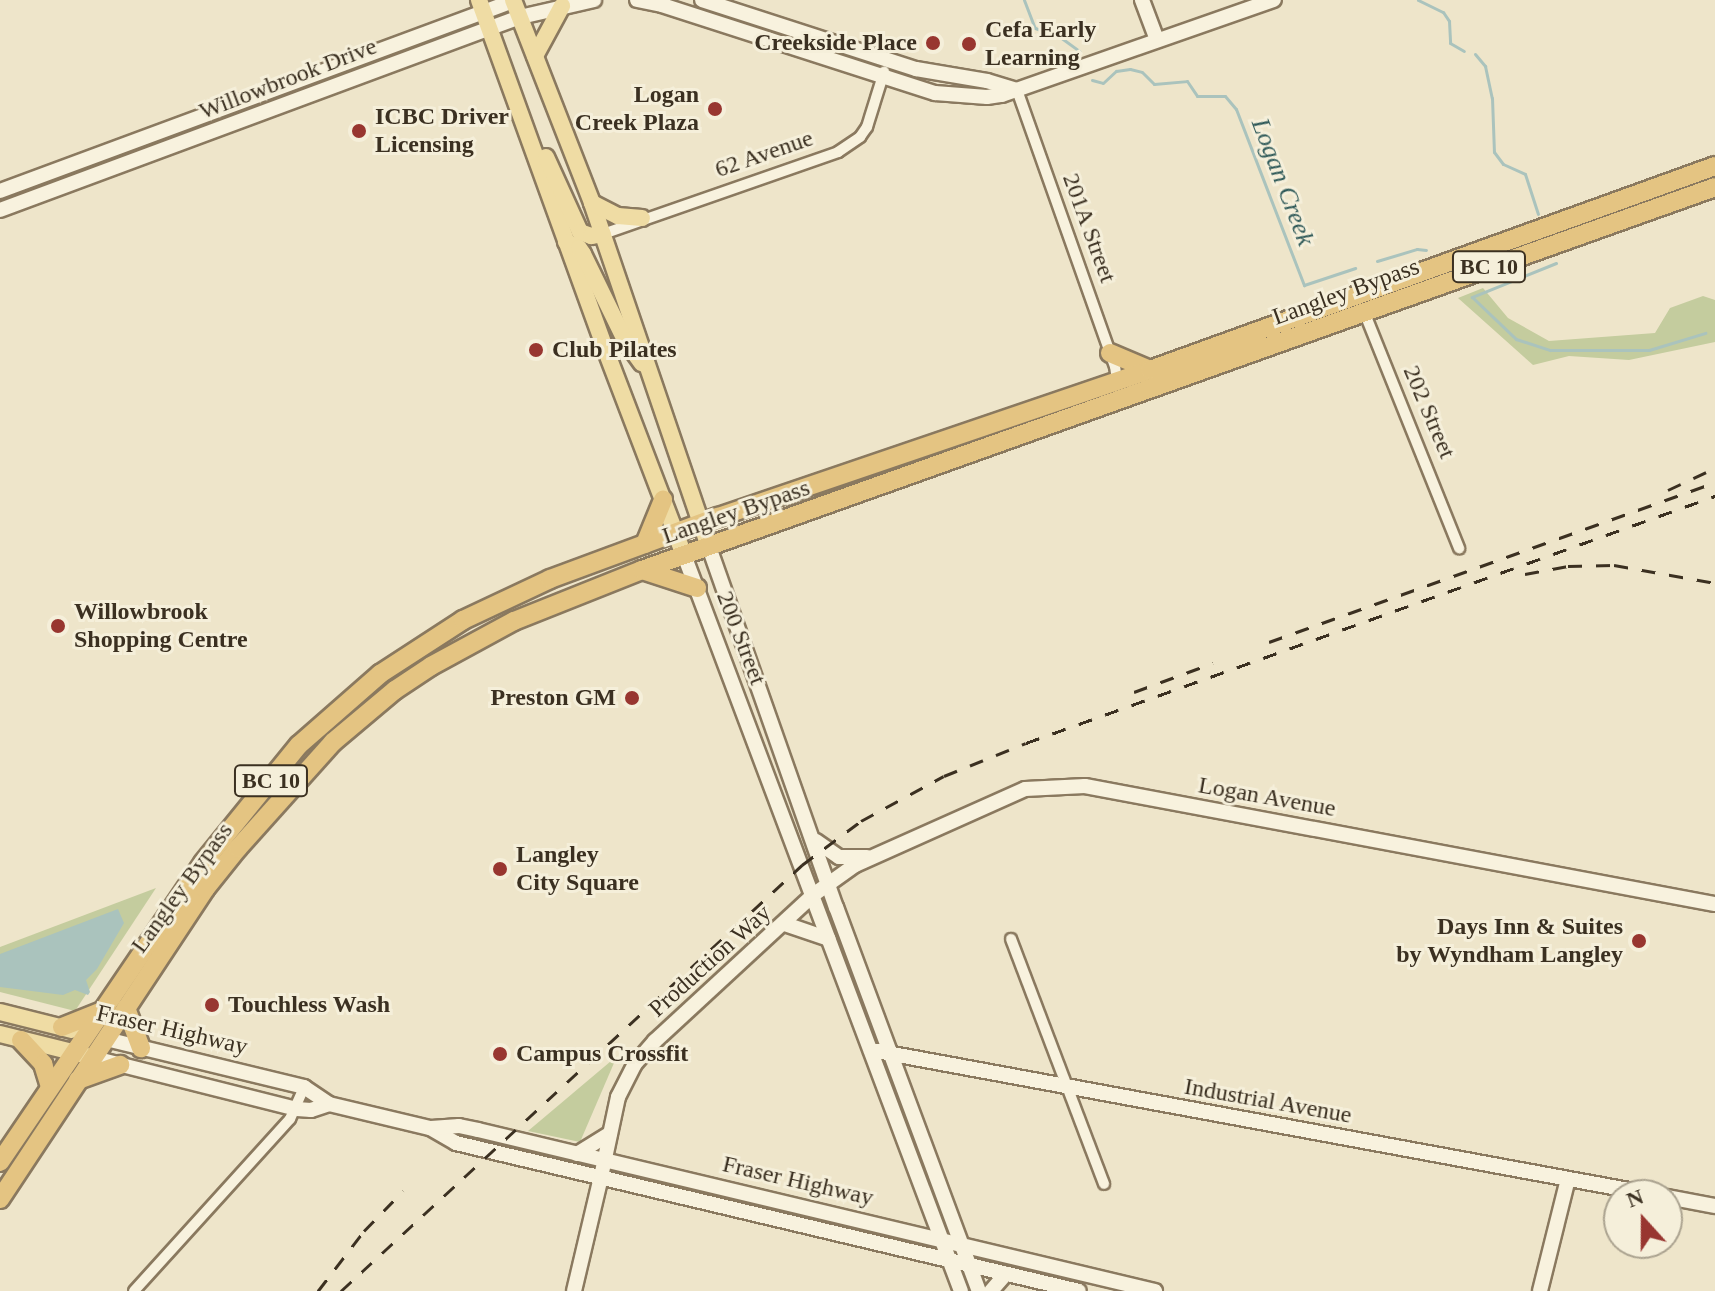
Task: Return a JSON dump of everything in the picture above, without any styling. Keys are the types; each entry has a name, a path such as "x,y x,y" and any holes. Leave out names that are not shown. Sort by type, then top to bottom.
{"highway":[{"name":"Langley Bypass","path":"0,1162 203,863 299,745 380,674 463,620 550,579 645,544 1150,370 1715,166"},
{"name":"Langley Bypass","path":"0,1199 205,889 238,848 307,770 364,715 431,666 474,641 642,570 1715,187"},
{"path":"1110,353 1150,370"},
{"path":"1109,403 1117,381"},
{"path":"645,544 663,500"},
{"path":"642,570 697,588"},
{"path":"126,1008 141,1048"},
{"path":"62,1027 102,1011"},
{"path":"21,1040 43,1064 50,1087"},
{"path":"78,1080 120,1065"}],"main road":[{"name":"Willowbrook Drive","path":"0,191 481,5 514,0"},
{"name":"200 Street","path":"514,0 592,203 701,524 828,882 979,1291"},
{"name":"Willowbrook Drive","path":"0,210 489,27 594,0"},
{"path":"637,0 662,5 935,93 962,97 1002,95 1274,0"},
{"path":"702,0 939,75 987,81 1017,90"},
{"path":"1142,0 1157,40"},
{"name":"200 Street","path":"481,5 566,242 961,1291"},
{"path":"535,56 562,6"},
{"path":"520,111 550,165 580,232 591,236 603,234"},
{"path":"592,203 618,216 642,218"},
{"path":"566,242 579,248 583,254 625,340 650,375"},
{"name":"Logan Avenue","path":"828,882 875,856 1000,798 1025,789 1071,785 1715,904"},
{"path":"816,841 839,857 875,856"},
{"name":"Production Way","path":"574,1291 610,1133 626,1079 644,1053 828,882"},
{"path":"785,924 829,939"},
{"name":"Fraser Highway","path":"0,1012 304,1087 329,1104 430,1128 456,1143 1079,1291"},
{"name":"Fraser Highway","path":"0,1034 297,1109 311,1110 329,1104"},
{"name":"Industrial Avenue","path":"871,1050 1603,1185"},
{"name":"Fraser Highway","path":"430,1128 459,1126 1155,1291"},
{"path":"577,1154 610,1133"},
{"path":"1540,1291 1568,1179"},
{"path":"1683,1200 1715,1206"},
{"path":"991,1291 1006,1274"}],"street":[{"name":"62 Avenue","path":"603,234 838,152 867,127 888,60"},
{"name":"201A Street","path":"1017,90 1110,353 1117,381"},
{"name":"202 Street","path":"1358,293 1459,548"},
{"path":"1011,939 1104,1184"},
{"path":"134,1291 251,1165 297,1109 304,1087"}],"green space":[{"path":"1483,288 1508,318 1549,341 1655,333 1670,308 1703,296 1715,300 1715,342 1629,360 1569,356 1533,365 1458,298"},
{"path":"156,888 75,1011 0,992 0,947"},
{"path":"617,1056 580,1142 528,1131"}],"water":[{"path":"118,909 124,923 97,969 86,980 88,995 75,990 63,995 0,987 0,954"}],"waterway":[{"path":"1024,0 1035,28 1060,37 1079,51"},
{"path":"1418,0 1443,12 1449,21 1450,43 1464,51"},
{"path":"1475,54 1485,66 1492,98 1494,152 1503,164 1525,174 1538,214"},
{"name":"Logan Creek","path":"1092,80 1103,83 1116,71 1130,69 1142,72 1154,84 1187,81 1197,96 1225,96 1236,109 1304,285 1355,268"},
{"name":"Logan Creek","path":"1377,261 1417,249 1426,250"},
{"name":"Logan Creek","path":"1556,263 1472,297 1516,339 1550,350 1649,350 1705,333"}],"railway":[{"path":"1668,490 1715,468"},
{"path":"1269,642 1715,482"},
{"path":"341,1291 802,865 861,821 944,776 1026,743 1715,496"},
{"path":"1525,574 1568,566 1614,565 1715,583"},
{"path":"1134,692 1213,663"},
{"path":"318,1291 364,1231 403,1191"}],"place":[{"name":"Creekside Place","path":"933,43"},
{"name":"Cefa Early Learning","path":"969,44"},
{"name":"Logan Creek Plaza","path":"715,109"},
{"name":"ICBC Driver Licensing","path":"359,131"},
{"name":"Club Pilates","path":"536,350"},
{"name":"Willowbrook Shopping Centre","path":"58,626"},
{"name":"Preston GM","path":"632,698"},
{"name":"Langley City Square","path":"500,869"},
{"name":"Days Inn & Suites by Wyndham Langley","path":"1639,941"},
{"name":"Touchless Wash","path":"212,1005"},
{"name":"Campus Crossfit","path":"500,1054"}]}
